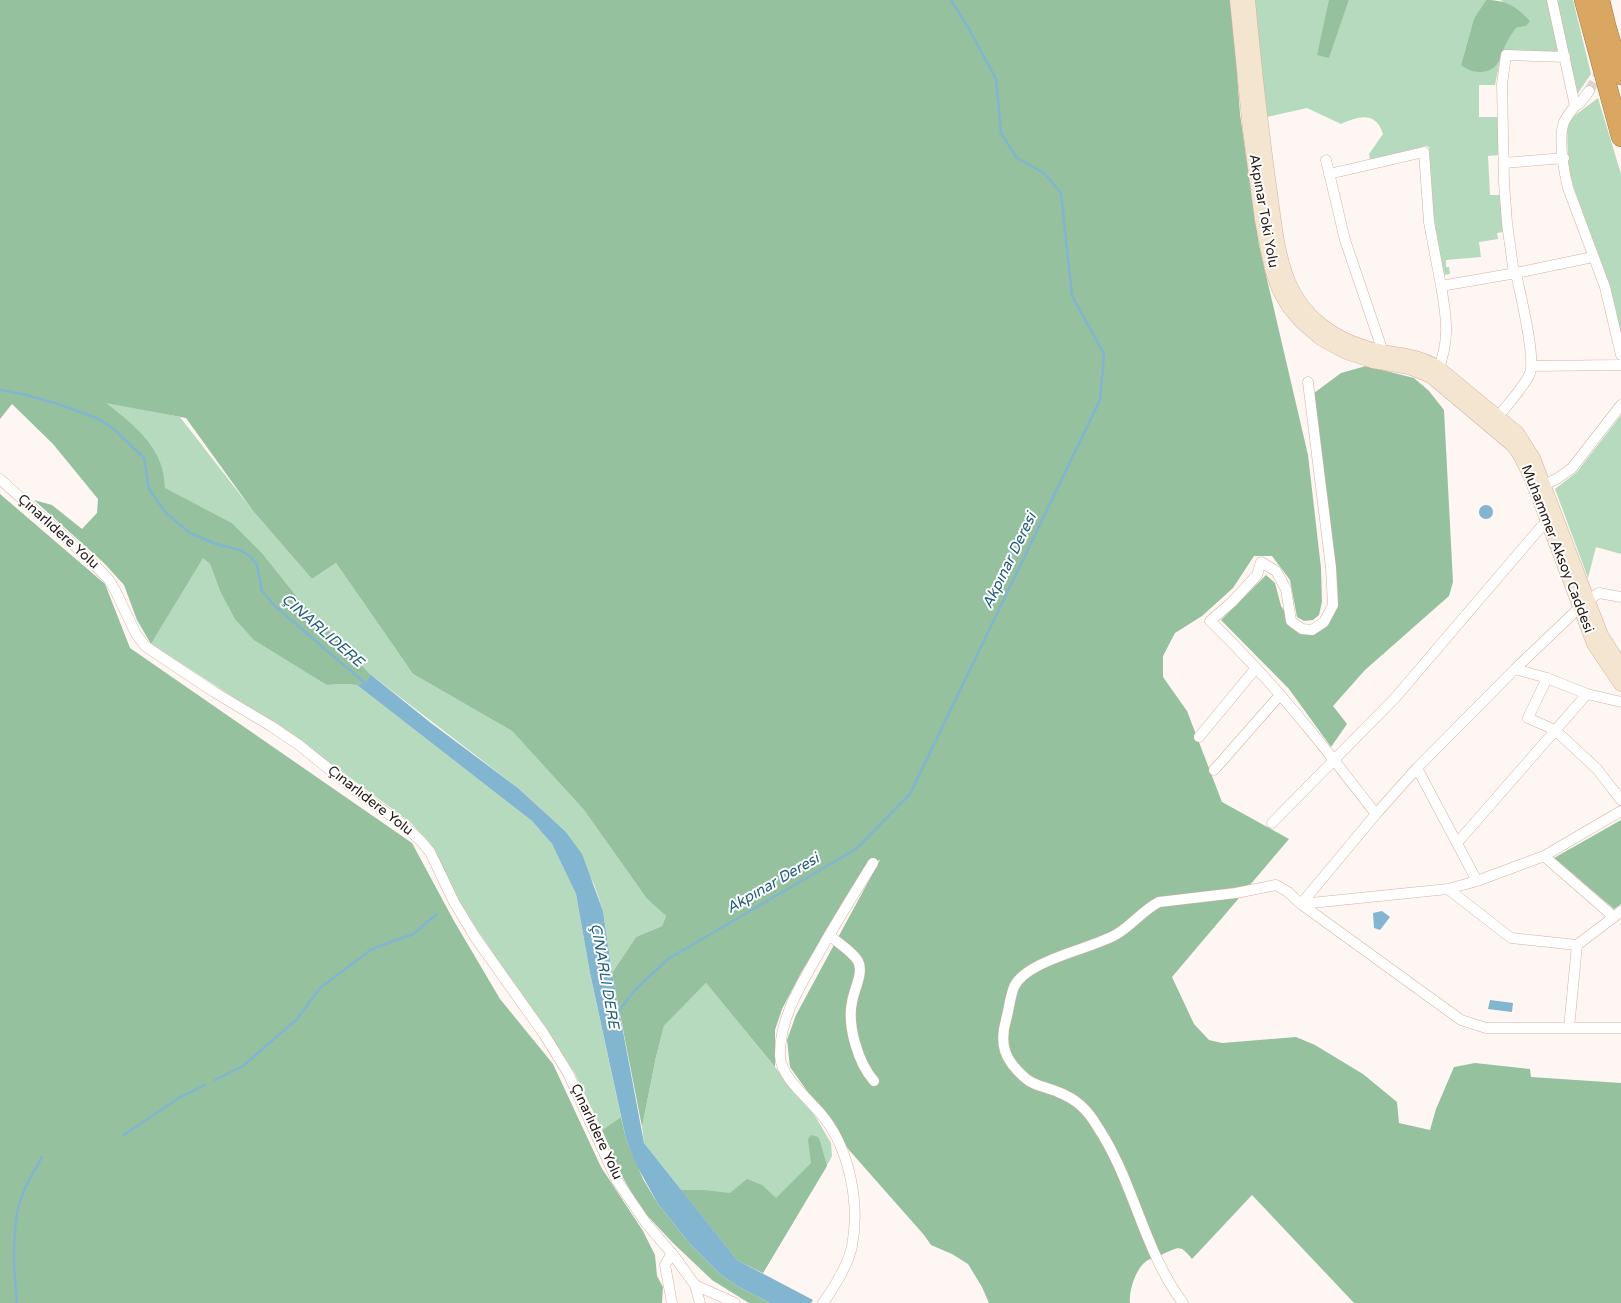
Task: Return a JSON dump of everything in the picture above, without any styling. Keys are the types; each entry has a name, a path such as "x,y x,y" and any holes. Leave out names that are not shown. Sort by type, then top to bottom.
{"highway":[{"path":"1584,0 1621,137"},
{"path":"1600,0 1621,75"}],"main road":[{"name":"Akpınar Toki Yolu","path":"1237,0 1250,130 1262,220 1272,269 1279,290 1289,307 1300,320 1322,339 1346,352 1373,361 1383,358"},
{"name":"Akpınar Toki Yolu","path":"1248,0 1263,145 1274,221 1281,259 1292,291 1306,311 1322,326 1351,343 1383,358"},
{"name":"Muhammer Aksoy Caddesi","path":"1383,358 1419,358 1514,446 1540,487 1584,603 1594,644 1621,684"},
{"name":"Muhammer Aksoy Caddesi","path":"1436,374 1498,417 1517,434 1534,458 1547,520 1584,603 1621,667"}],"street":[{"path":"1552,0 1575,106"},
{"path":"1498,417 1528,379 1532,366 1530,343 1515,274 1505,207 1502,84 1506,55 1565,57"},
{"path":"1589,91 1564,121 1564,158 1568,188 1605,287 1621,355"},
{"path":"1329,174 1424,152 1428,222 1446,314 1447,338 1444,357 1436,374"},
{"path":"1504,163 1564,158"},
{"path":"1326,160 1345,240 1383,358"},
{"path":"1442,286 1515,274 1593,256"},
{"path":"1532,366 1621,365"},
{"path":"1308,382 1331,568 1333,605 1324,622 1312,630 1302,629 1292,621 1286,589 1276,571 1261,562 1257,575 1232,602 1210,621 1280,695 1376,814"},
{"path":"1540,487 1566,474 1572,468 1621,405"},
{"name":"Çınarlıdere Yolu","path":"0,479 51,523 105,576 115,590 136,634 144,646 299,745 355,790 407,828 421,841 430,852 454,902 475,937 544,1034 568,1073 616,1178 646,1224 672,1253 695,1285"},
{"path":"1272,823 1395,698 1547,520"},
{"path":"1300,904 1417,768 1515,669 1584,603 1599,593 1621,597"},
{"path":"1199,737 1256,668"},
{"path":"1515,669 1547,678 1588,694 1621,702"},
{"path":"1547,678 1528,718 1555,730 1597,769 1621,800"},
{"path":"1458,843 1588,694"},
{"path":"1214,770 1280,695"},
{"path":"1417,768 1477,881"},
{"path":"1300,904 1448,889 1477,881 1544,856 1621,811"},
{"path":"1448,889 1511,938 1577,945 1617,914 1544,856"},
{"path":"823,1303 844,1268 852,1247 854,1228 851,1178 844,1153 826,1120 783,1070 780,1046 788,1011 829,936 873,863"},
{"path":"1183,1303 1159,1263 1115,1155 1094,1120 1078,1101 1026,1079 1009,1062 1003,1044 1003,1031 1015,986 1025,973 1071,952 1101,942 1118,933 1149,907 1159,902 1236,893 1276,886 1288,892 1300,904 1461,1020 1486,1028 1621,1028"},
{"path":"829,936 853,955 860,967 850,1018 852,1034 865,1068 874,1081"},
{"path":"1569,1028 1577,945"},
{"path":"672,1253 666,1265 672,1303"},
{"path":"695,1285 700,1303"},
{"path":"695,1285 735,1303"}],"green space":[{"path":"0,0 1230,0 1240,114 1259,245 1308,455 1321,568 1322,602 1319,615 1313,620 1304,621 1297,617 1290,580 1272,556 1254,556 1233,588 1202,616 1175,633 1163,656 1163,677 1187,711 1222,802 1289,839 1172,977 1194,1024 1209,1040 1222,1043 1296,1037 1315,1045 1363,1074 1397,1102 1399,1123 1430,1130 1436,1109 1454,1067 1475,1063 1530,1069 1531,1077 1621,1083 1621,1303 1354,1303 1252,1195 1192,1259 1185,1251 1179,1248 1144,1263 1134,1279 1130,1303 989,1303 968,1264 952,1254 931,1245 849,1150 790,1067 787,1040 796,1015 880,860 868,865 802,971 782,1009 775,1030 775,1067 706,983 664,1026 642,1127 612,973 636,937 662,926 666,916 647,899 584,810 512,731 413,674 336,563 312,579 253,511 186,418 106,403 139,431 153,448 162,468 165,488 232,523 262,553 302,603 370,674 366,684 327,685 254,640 235,619 220,591 210,564 203,558 151,644 137,620 124,585 104,563 34,500 52,505 82,529 97,513 98,499 53,444 12,404 0,419"},
{"path":"1254,0 1329,0 1329,57 1349,0 1486,0 1474,18 1461,65 1497,64 1501,55 1495,85 1479,85 1479,117 1499,117 1499,155 1488,156 1490,195 1501,195 1503,232 1497,233 1498,239 1479,242 1481,257 1446,260 1446,267 1449,267 1450,274 1443,275 1432,205 1429,147 1426,146 1370,160 1369,154 1383,134 1376,122 1371,119 1366,117 1354,119 1341,124 1307,108 1267,117"},
{"path":"1329,0 1349,0 1329,58 1317,55"},
{"path":"1486,0 1499,1 1510,5 1520,11 1530,21 1526,26 1516,28 1506,44 1499,62 1493,68 1479,72 1469,70 1461,65 1474,18"},
{"path":"1501,0 1548,0 1562,48 1555,52 1503,50 1507,40 1516,28 1526,26"},
{"path":"1573,0 1591,74 1578,93 1576,92 1557,1"},
{"path":"1598,98 1621,174 1621,334 1614,302 1568,168 1567,125 1570,119"},
{"path":"1366,366 1414,378 1429,391 1444,410 1453,582 1449,596 1365,670 1333,706 1347,724 1331,747 1289,689 1221,620 1266,575 1275,583 1281,606 1291,621 1312,630 1333,605 1310,396 1341,373"},
{"path":"105,402 180,417 253,511 312,579 336,563 413,674 512,731 584,810 647,899 666,916 662,926 636,937 612,973 603,911 594,884 565,831 518,788 370,674 302,603 262,553 232,523 164,488 162,468"},
{"path":"1621,415 1621,554 1596,547 1588,578 1555,489 1577,472"},
{"path":"0,494 105,584 130,648 412,843 454,921 500,999 553,1064 601,1167 643,1231 655,1255 657,1276 663,1287 662,1303 0,1303"},
{"path":"203,557 210,564 220,591 327,685 357,685 532,821 552,844 576,894 590,973 621,1117 602,1130 574,1072 478,931 451,888 430,844 410,822 292,735 151,644"},
{"path":"1621,820 1621,904 1614,909 1554,858"},
{"path":"706,983 815,1116 831,1143 832,1156 830,1160 763,1273 737,1260 644,1143 642,1127 664,1026"},
{"path":"621,1117 626,1139 643,1179 658,1204 690,1244 720,1274 739,1287 770,1303 749,1303 712,1280 642,1210 623,1178 602,1130"},
{"path":"812,1135 818,1137 820,1141 827,1166 763,1273 737,1260 681,1190 730,1193 747,1179 762,1185 776,1198 811,1163 808,1140"}],"water":[{"path":"1483,505 1489,505 1493,512 1489,519 1483,519 1479,515 1479,509"},
{"name":"ÇINARLI DERE","path":"370,674 431,723 518,788 565,831 582,854 603,911 612,973 644,1143 737,1260 813,1300 811,1303 770,1303 739,1287 720,1274 690,1244 658,1204 637,1166 626,1139 590,973 576,894 552,844 532,821 357,685 366,683"},
{"path":"1382,911 1390,917 1380,930 1374,928 1373,913"},
{"path":"1490,1000 1513,1003 1512,1012 1488,1009"}],"waterway":[{"name":"Akpınar Deresi","path":"618,1012 635,990 668,959 856,849 910,794 1100,400 1104,354 1072,296 1061,193 1044,173 1017,158 1001,133 996,79 951,0"},
{"name":"ÇINARLIDERE","path":"0,390 23,394 58,404 99,419 115,430 144,458 149,489 166,513 190,533 216,544 240,550 250,556 257,565 262,591 275,606 366,684"},
{"path":"215,1080 243,1066 297,1019 321,987 372,949 413,934 437,914"},
{"path":"124,1135 177,1099 205,1085"},
{"path":"17,1303 14,1258 17,1214 30,1178 42,1157"}],"tunnel":[{"path":"1589,91 1602,68"}]}
